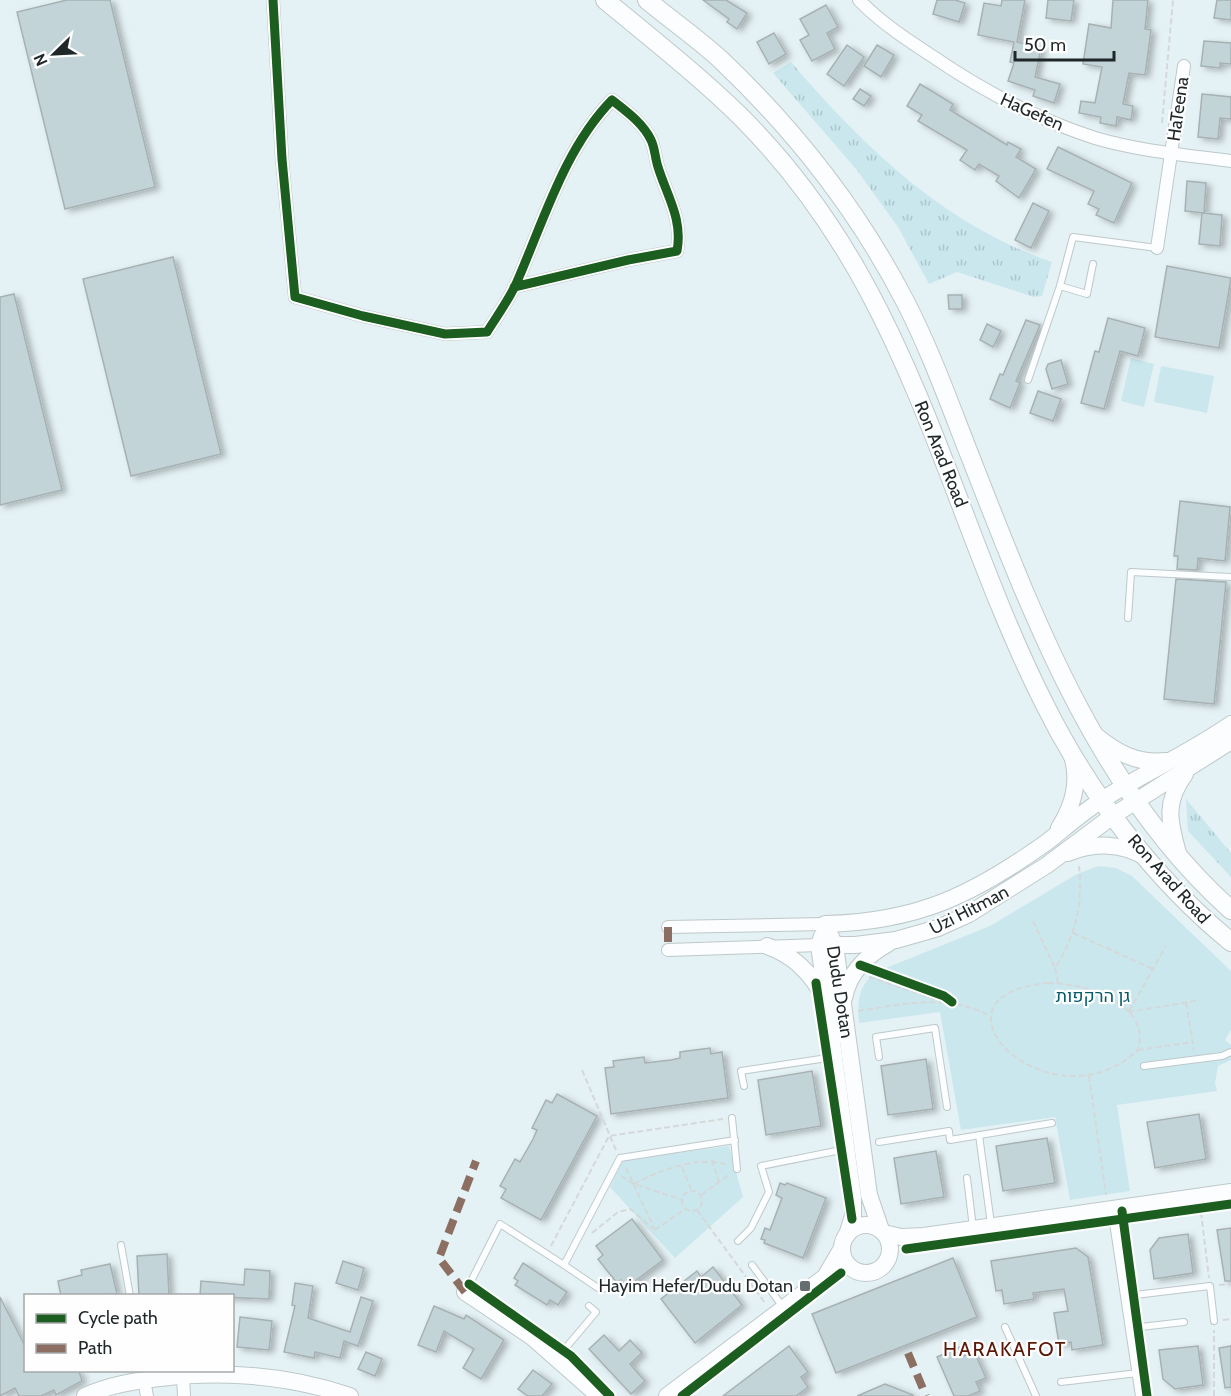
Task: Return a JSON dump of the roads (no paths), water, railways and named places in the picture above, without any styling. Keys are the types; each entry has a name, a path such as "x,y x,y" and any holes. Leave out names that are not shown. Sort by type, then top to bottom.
{"main road":[{"name":"Ron Arad Road","path":"605,0 707,85 743,119 784,165 849,256 896,345 1017,644 1044,703 1069,747 1114,814 1149,858 1211,926 1231,942"},
{"name":"Ron Arad Road","path":"647,0 718,57 788,127 840,192 869,236 907,305 932,360 1050,654 1129,794 1179,858 1231,910"}],"street":[{"path":"273,0 282,159 295,297 363,316 445,334 487,332 514,287 564,171 597,115 612,100 633,117 651,140 658,168 674,206 680,234 677,251 514,287"},
{"name":"HaGefen","path":"859,0 886,25 1000,98 1050,122 1098,138 1159,151 1231,161"},
{"name":"HaTeena","path":"1157,248 1184,66"},
{"path":"1129,794 1173,760 1231,724"},
{"path":"1094,734 1109,747 1134,760 1151,763 1173,760"},
{"path":"1129,794 1189,767 1231,741"},
{"path":"1046,842 1063,821 1073,798 1076,774 1069,747"},
{"path":"1179,858 1169,807 1174,788 1189,767"},
{"name":"Uzi Hitman","path":"668,927 825,924 888,919 937,906 981,885 1046,842 1103,799 1129,794"},
{"name":"Uzi Hitman","path":"668,950 827,945 896,940 938,928 969,914 1047,865 1114,814 1129,794"},
{"path":"1047,865 1077,849 1108,845 1138,852 1149,858"},
{"name":"Dudu Dotan","path":"825,924 869,1195 883,1232"},
{"path":"767,946 784,954 805,970 838,1008 857,969 879,948 896,940"},
{"name":"Dudu Dotan","path":"825,1278 844,1241 854,1203 834,1057 838,1008"},
{"path":"859,1272 846,1262 844,1241 853,1229 864,1225 901,1238 1231,1192"},
{"path":"1111,1209 1142,1396"},
{"path":"883,1232 890,1247 885,1264"},
{"path":"667,1396 825,1278 872,1272 901,1251 942,1234"},
{"path":"465,1292 558,1358 599,1396"},
{"path":"85,1396 110,1386 183,1376 232,1373 285,1379 350,1396"},
{"path":"183,1376 184,1396"}],"lane":[{"path":"1028,380 1060,286 1073,237 1157,248"},
{"path":"1060,286 1087,294 1093,264"},
{"path":"1128,618 1131,572 1231,577"},
{"path":"879,1057 876,1037 934,1028 947,1107"},
{"path":"1144,1066 1222,1056 1231,1052"},
{"path":"744,1086 741,1071 834,1057"},
{"path":"732,1118 737,1169"},
{"path":"879,1142 949,1131 950,1140 1052,1123"},
{"path":"979,1135 992,1226"},
{"path":"564,1265 620,1158 735,1140"},
{"path":"738,1240 752,1228 769,1192 761,1166 847,1149"},
{"path":"967,1178 974,1229"},
{"path":"465,1292 500,1224 598,1288 617,1289"},
{"path":"122,1245 130,1294"},
{"path":"752,1265 779,1311"},
{"path":"1127,1296 1210,1286 1214,1322"},
{"path":"558,1358 596,1312 590,1306"},
{"path":"1132,1328 1184,1322"},
{"path":"1005,1327 1036,1396"},
{"path":"1061,1382 1138,1373"}],"place":[{"name":"Hayim Hefer/Dudu Dotan","path":"805,1286"}],"district":[{"name":"HARAKAFOT","path":"1005,1349"}],"park label":[{"name":"גן הרקפות","path":"1093,996"}]}
